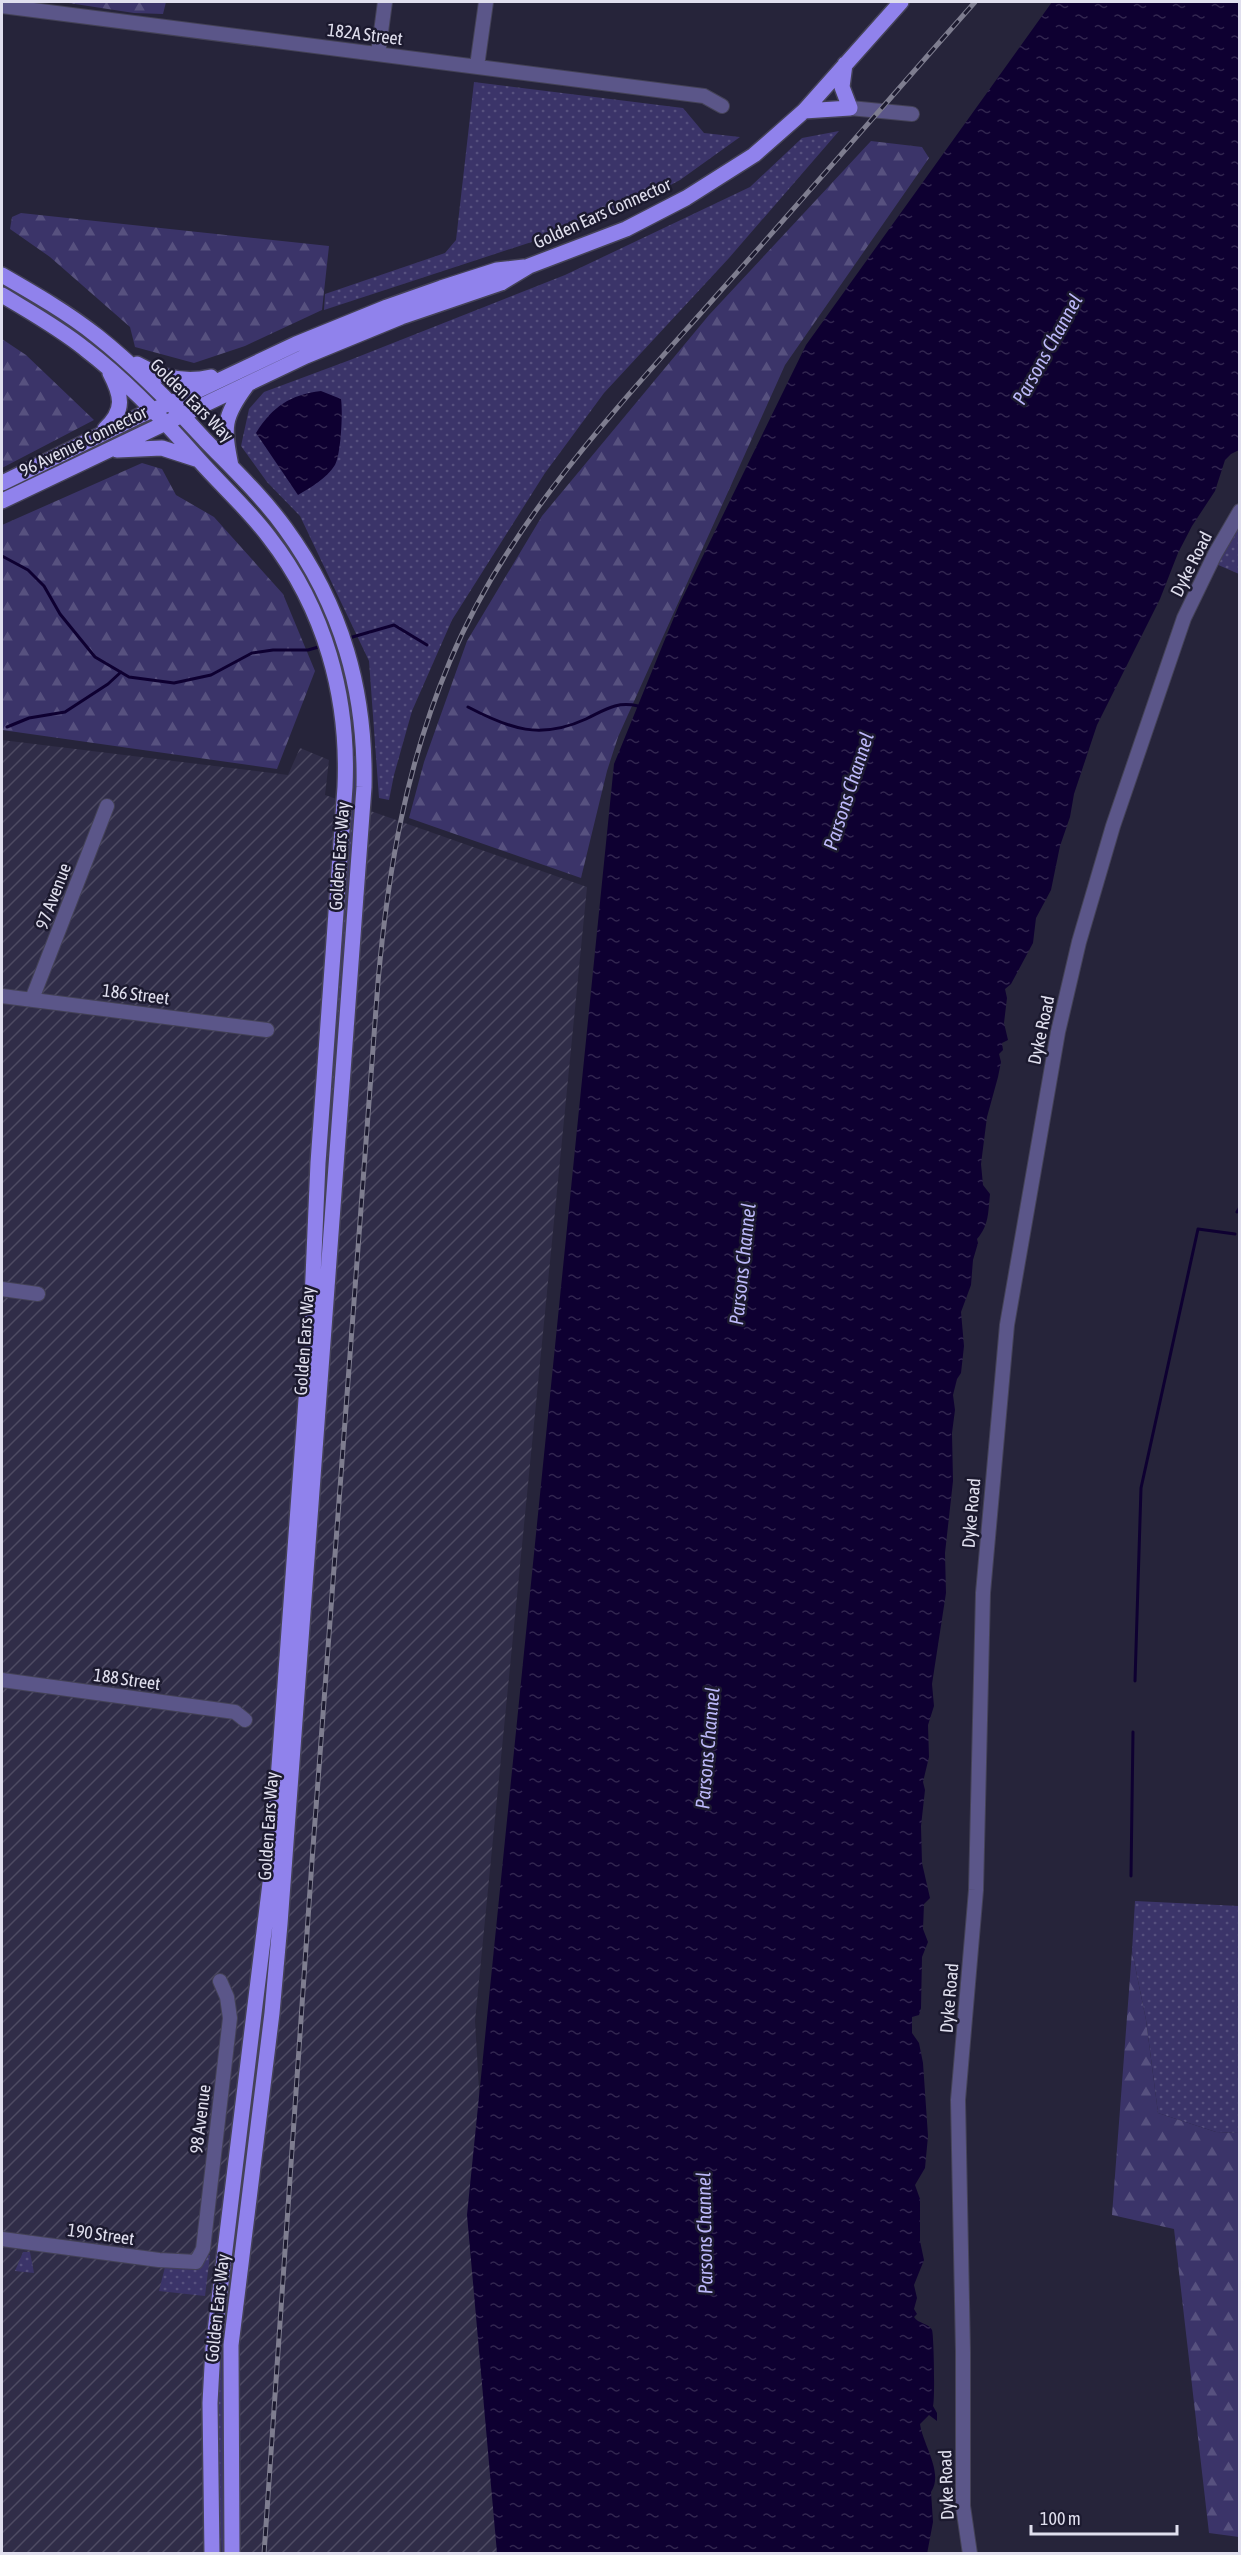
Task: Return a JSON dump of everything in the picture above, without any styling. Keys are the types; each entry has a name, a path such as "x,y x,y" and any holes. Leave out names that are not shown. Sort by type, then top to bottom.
{"main road":[{"name":"Golden Ears Connector","path":"176,409 243,377 306,356 401,317 501,283 528,266 626,229 686,198 754,155 804,111 901,2"},
{"path":"804,111 850,108 842,87 845,64"},
{"name":"Golden Ears Way","path":"2,275 72,318 118,353 176,409 283,525 315,574 340,629 358,693 364,754 364,787 280,1924 231,2345 232,2553"},
{"name":"Golden Ears Way","path":"2,295 62,331 106,365 166,422 268,536 299,582 326,641 343,717 345,787 318,1163 309,1357 271,1875 213,2348 210,2403 212,2553"},
{"path":"118,353 151,372 170,378 194,381 243,377 225,426 232,469"},
{"path":"97,436 115,420 120,404 117,388 106,365"},
{"name":"96 Avenue Connector","path":"2,483 153,410 176,409"},
{"name":"96 Avenue Connector","path":"2,501 166,422 176,409"},
{"path":"102,453 146,447 162,448 200,461"}],"street":[{"path":"378,54 385,2"},
{"path":"477,66 486,2"},
{"name":"182A Street","path":"2,6 704,96 722,106"},
{"path":"850,108 912,114"},
{"name":"Dyke Road","path":"970,2553 963,2497 963,2352 958,2100 976,1890 982,1593 1007,1325 1058,1032 1079,942 1113,826 1184,618 1239,511"},
{"name":"97 Avenue","path":"32,999 107,806"},
{"name":"186 Street","path":"2,996 267,1030"},
{"path":"2,1289 38,1294"},
{"name":"188 Street","path":"2,1680 235,1712 245,1720"},
{"name":"98 Avenue","path":"196,2262 203,2249 230,2018 227,1997 220,1981"},
{"name":"190 Street","path":"2,2239 159,2260 196,2262"}],"shaded area":[{"path":"2,740 288,775 300,748 329,760 325,795 587,887 475,2021 506,2553 2,2554"}],"green space":[{"path":"62,2 166,2 163,14 134,13"},
{"path":"474,82 683,108 704,133 740,137 680,180 614,215 324,310 325,294 445,253 456,240"},
{"path":"839,131 729,258 604,393 545,473 452,620 412,711 389,800 379,798 369,661 300,516 267,482 241,446 249,409 264,392 565,275 750,187 802,138"},
{"path":"871,141 922,147 929,158 785,365 618,737 607,771 581,878 409,818 424,762 467,641 542,516 709,315"},
{"path":"21,213 329,246 322,310 245,346 194,363 135,347 130,327 50,257 10,229 12,217"},
{"path":"2,339 26,355 94,420 2,468"},
{"path":"142,463 162,469 176,495 214,517 283,594 315,671 277,769 2,730 2,525"},
{"path":"1239,519 1239,574 1216,564"},
{"path":"353,756 355,756 357,791 321,1292 318,1292 323,1179"},
{"path":"1135,1901 1239,1906 1239,2133 1216,2132 1158,2113 1146,2020 1132,1951"},
{"path":"273,1918 271,1973 228,2319 226,2553 222,2554 216,2456 221,2335"},
{"path":"1132,1951 1146,2020 1158,2113 1216,2132 1239,2133 1239,2537 1209,2533 1174,2229 1112,2215"},
{"path":"23,2252 30,2252 34,2273 15,2271"},
{"path":"210,2255 205,2296 159,2291 165,2267 184,2269 195,2267"}],"water":[{"name":"Parsons Channel","path":"1052,2 1239,2 1239,450 1225,460 1215,491 1192,526 1178,553 1160,599 1097,725 1074,794 1051,890 1036,918 1033,943 1011,984 1005,989 1007,998 1004,1023 1008,1040 1002,1043 1003,1050 999,1054 1001,1062 987,1117 981,1164 983,1185 990,1194 988,1213 984,1229 977,1239 971,1285 961,1312 964,1346 961,1373 953,1395 955,1410 952,1433 953,1481 945,1553 946,1593 932,1684 934,1706 928,1725 929,1757 923,1782 925,1790 921,1826 922,1863 930,1898 924,1904 923,1929 928,1942 922,1957 921,2008 919,2015 912,2017 912,2033 919,2043 923,2063 928,2136 925,2168 915,2185 920,2199 920,2241 924,2260 914,2285 917,2298 914,2309 917,2314 914,2317 932,2330 933,2406 937,2413 937,2421 929,2415 920,2424 932,2459 935,2476 931,2492 933,2522 927,2554 497,2553 467,2215 614,764 679,605 806,345"},
{"path":"321,391 341,399 339,452 335,465 327,474 298,495 256,433 283,403 300,395"}],"waterway":[{"path":"2,556 28,570 44,586 60,614 95,657 129,677 174,683 211,675 252,653 273,650 308,650 322,646"},
{"path":"349,638 394,625 427,645"},
{"path":"7,727 29,718 65,712 108,684 121,672"},
{"path":"468,707 512,726 540,730 569,725 617,706 638,706"},
{"path":"1237,1212 1240,1207"},
{"path":"1135,1681 1141,1488 1198,1229 1235,1234"},
{"path":"1131,1876 1133,1732"}],"railway":[{"path":"264,2554 312,1861 378,982 387,899 401,818 422,739 450,661 474,609 534,513 568,467 975,2"}]}
